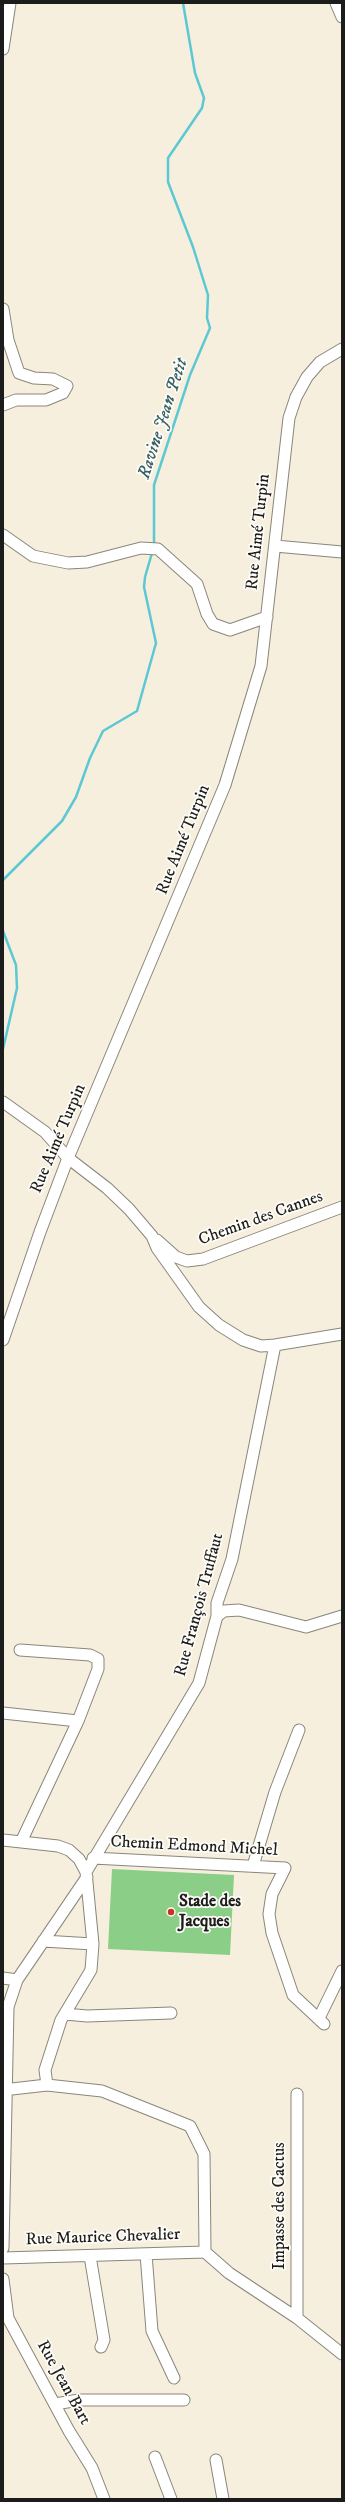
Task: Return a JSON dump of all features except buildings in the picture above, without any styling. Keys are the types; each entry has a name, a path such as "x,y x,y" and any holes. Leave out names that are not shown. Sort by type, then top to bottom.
{"street":[{"path":"3,49 10,3"},
{"path":"336,3 342,18"},
{"path":"3,309 8,340 19,373 34,378 54,379 67,386 63,393 46,400 16,400 3,405"},
{"name":"Rue Aimé Turpin","path":"3,1340 40,1232 68,1158 225,785 261,666 289,418 296,397 306,378 320,362 342,349"},
{"path":"3,535 33,556 68,563 87,562 154,548 197,584 207,614 213,624 230,630 267,617"},
{"path":"275,546 342,552"},
{"path":"3,1102 45,1132 68,1158 107,1188 152,1236 157,1248 199,1308 219,1325 243,1340 261,1346 276,1345 342,1334"},
{"name":"Chemin des Cannes","path":"152,1236 176,1257 187,1261 203,1259 342,1207"},
{"name":"Rue François Truffaut","path":"86,1874 93,1858 199,1683 217,1616 217,1603 232,1559 276,1345"},
{"path":"217,1616 224,1611 239,1610 297,1626 306,1627 342,1616"},
{"path":"20,1650 90,1655 98,1659 98,1669 78,1721 21,1842"},
{"path":"3,1713 78,1721"},
{"path":"253,1866 275,1792 299,1730"},
{"path":"3,1840 58,1846 69,1850 79,1859 86,1874 93,1944 91,1970 64,2014 45,2070 46,2085"},
{"name":"Chemin Edmond Michel","path":"93,1858 285,1868 272,1894 269,1914 272,1933 293,1995 321,2021 342,1971"},
{"path":"3,2248 5,2090 8,2007 17,1980 86,1874"},
{"path":"43,1941 93,1944"},
{"path":"3,1978 17,1980"},
{"path":"64,2014 87,2016 171,2013"},
{"path":"5,2090 46,2085 102,2091 190,2126 204,2154 204,2252 229,2273 297,2318 342,2354"},
{"name":"Impasse des Cactus","path":"297,2094 297,2318"},
{"name":"Rue Maurice Chevalier","path":"3,2258 204,2252"},
{"path":"146,2254 152,2331 174,2378"},
{"path":"90,2256 104,2336 101,2347"},
{"name":"Rue Jean Bart","path":"3,2279 8,2318 92,2468 104,2499"},
{"path":"55,2404 79,2400 184,2400"},
{"path":"155,2457 171,2499"},
{"path":"216,2460 222,2499"}],"green space":[{"name":"Stade des Jacques","path":"112,1869 234,1875 230,1955 108,1949"}],"waterway":[{"name":"Ravine Jean Petit","path":"154,546 154,485 190,375 210,328 207,318 208,295 193,247 168,182 168,158 202,108 204,98 195,73 183,3"},
{"name":"Ravine Jean Petit","path":"3,880 62,821 76,797 90,758 103,731 137,711 156,643 144,587 145,577 152,553"},
{"name":"Ravine Jean Petit","path":"3,931 16,965 17,988 3,1049"}],"place":[{"name":"Stade des Jacques","path":"171,1912"}]}
